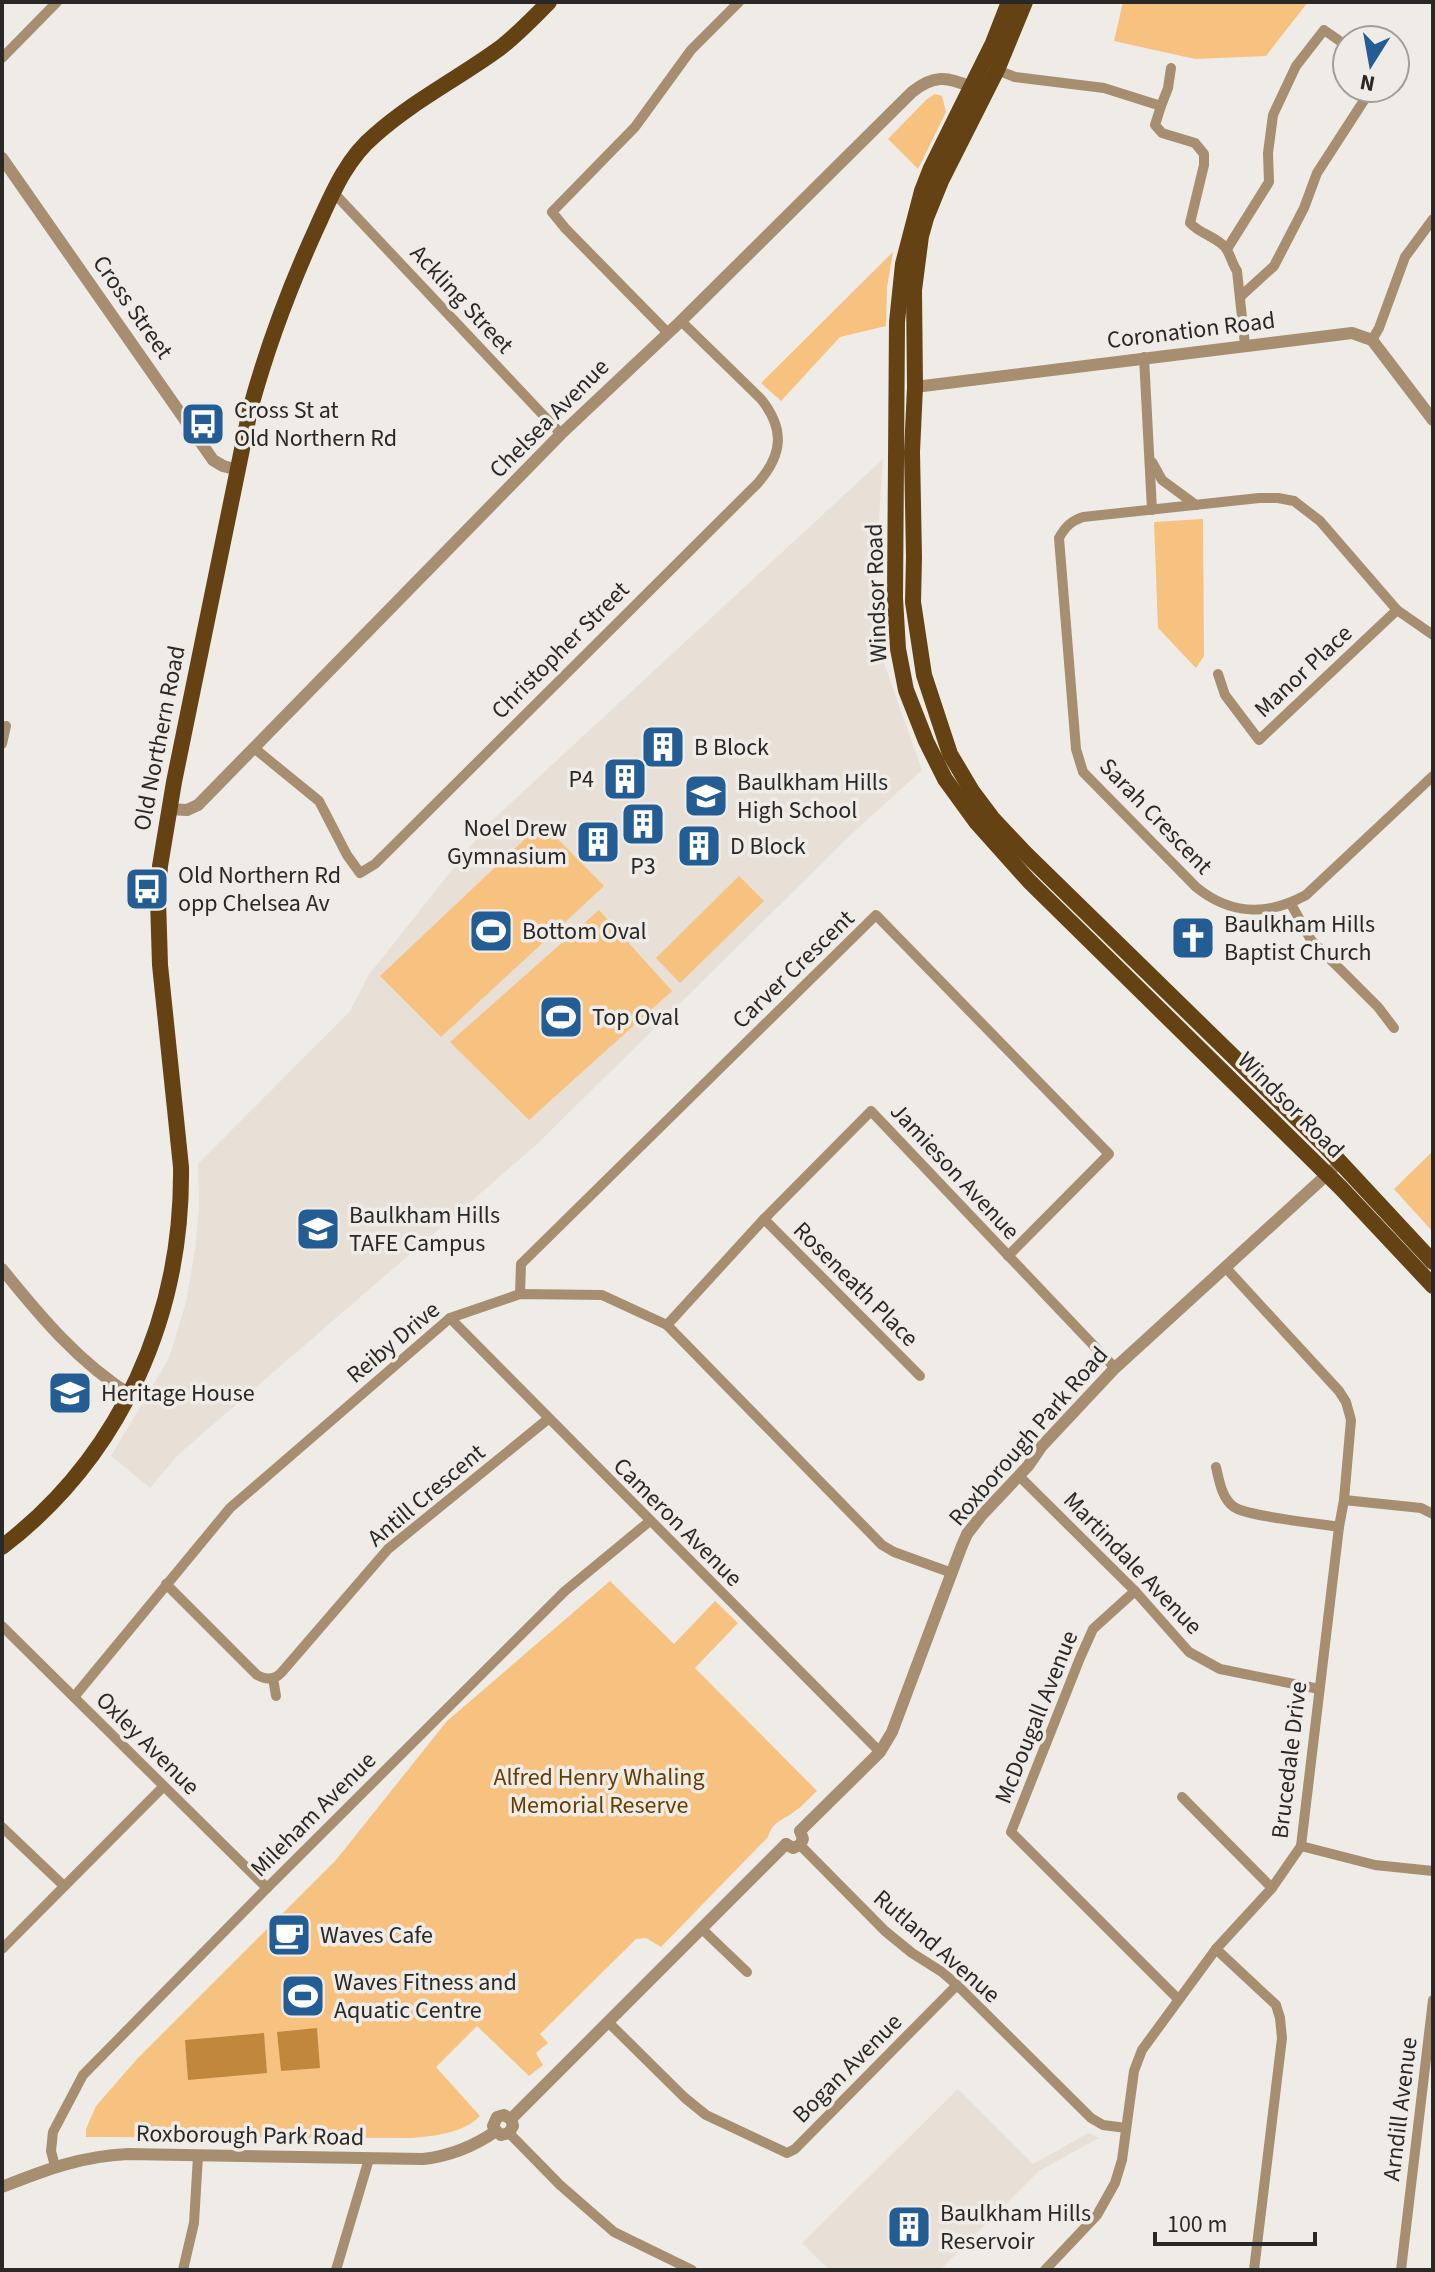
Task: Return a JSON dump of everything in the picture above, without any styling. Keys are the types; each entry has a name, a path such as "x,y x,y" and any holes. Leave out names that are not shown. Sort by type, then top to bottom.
{"main road":[{"name":"Old Northern Road","path":"2,1547 46,1509 105,1440 131,1395 164,1310 178,1239 182,1193 180,1140 158,934 160,866 168,809 262,365 302,261 344,170 372,137 395,118 501,47 549,2"},
{"name":"Windsor Road","path":"1009,2 921,236 914,290 913,602 924,675 950,754 993,819 1025,853 1341,1163 1433,1262"},
{"name":"Windsor Road","path":"1025,2 997,70 978,91 931,168 908,240 898,308 895,598 898,649 906,690 945,779 977,823 1029,881 1327,1174 1433,1286"},
{"path":"897,388 915,387"}],"street":[{"path":"2,58 57,2"},
{"path":"668,333 552,212 635,127 691,50 739,2"},
{"path":"1227,249 1269,182 1268,153 1273,115 1296,66 1324,30 1331,35"},
{"path":"1171,68 1168,88 1155,125 1162,133 1195,143 1204,154 1190,223 1197,231 1227,249 1230,262 1237,271 1245,345"},
{"path":"997,70 1015,77 1104,88 1161,106"},
{"name":"Chelsea Avenue","path":"168,809 187,810 198,805 561,434 681,321 923,83 947,79 959,81 978,91"},
{"path":"1240,297 1274,266 1304,208 1317,173 1362,104"},
{"name":"Cross Street","path":"2,158 209,454 219,464 238,470"},
{"name":"Ackling Street","path":"333,192 561,434"},
{"path":"1433,219 1405,257 1372,340 1433,420"},
{"name":"Christopher Street","path":"254,748 319,801 360,873 375,864 758,483 769,470 779,445 772,412 681,321"},
{"name":"Coronation Road","path":"915,387 1352,333 1372,340"},
{"path":"1144,357 1152,510"},
{"path":"1151,460 1162,480 1196,505"},
{"name":"Sarah Crescent","path":"1433,635 1397,610 1320,521 1294,501 1259,498 1073,520 1059,538 1076,749 1083,772 1208,897 1222,904 1254,910 1291,904 1306,895 1433,776"},
{"name":"Manor Place","path":"1218,674 1225,695 1259,740 1397,610"},
{"path":"2,744 6,726"},
{"path":"1291,904 1311,940 1378,1007 1394,1028"},
{"name":"Carver Crescent","path":"520,1294 521,1264 876,915 1109,1154 1008,1256"},
{"name":"Jamieson Avenue","path":"667,1325 764,1219 871,1111 1115,1368"},
{"name":"Roxborough Park Road","path":"793,1845 785,1835 788,1831 800,1831 880,1752 898,1721 967,1534 981,1516 1115,1368 1341,1163"},
{"name":"Roseneath Place","path":"764,1219 920,1376"},
{"name":"Brucedale Drive","path":"1045,2270 1097,2215 1115,2183 1122,2160 1134,2071 1142,2050 1216,1949 1272,1888 1301,1846 1351,1420 1346,1402 1320,1369 1226,1268"},
{"path":"2,1269 52,1330 110,1382 131,1395"},
{"name":"Reiby Drive","path":"74,1697 230,1508 450,1318 520,1294 602,1295 667,1325 877,1541 894,1552 952,1573"},
{"name":"Cameron Avenue","path":"450,1318 880,1752"},
{"name":"Antill Crescent","path":"273,1678 281,1673 388,1549 548,1419"},
{"path":"1216,1467 1222,1492 1233,1506 1255,1513 1339,1527"},
{"name":"Martindale Avenue","path":"1019,1476 1135,1591 1189,1652 1220,1669 1319,1689"},
{"path":"1344,1500 1421,1508 1433,1514"},
{"name":"Mileham Avenue","path":"55,2166 51,2151 53,2132 83,2075 565,1591 650,1521"},
{"path":"166,1584 257,1675 273,1678 276,1696"},
{"name":"McDougall Avenue","path":"1135,1591 1093,1629 1011,1832 1178,1999"},
{"name":"Oxley Avenue","path":"2,1626 267,1888"},
{"path":"2,1949 163,1787"},
{"path":"1182,1797 1272,1888"},
{"path":"2,1827 64,1886"},
{"path":"608,2022 793,1845"},
{"name":"Rutland Avenue","path":"793,1845 885,1931 957,1985 1091,2118 1103,2125 1126,2128"},
{"path":"1301,1846 1375,1865 1433,1871"},
{"path":"702,1929 747,1972"},
{"path":"1216,1949 1276,2005 1280,2018 1282,2038 1254,2270"},
{"name":"Bogan Avenue","path":"608,2022 706,2115 787,2153 795,2149 957,1985"},
{"name":"Arndill Avenue","path":"1401,2270 1433,2000"},
{"name":"Roxborough Park Road","path":"2,2187 55,2166 113,2155 406,2160 436,2157 502,2132 493,2123 497,2117 504,2115 511,2119 608,2022"},
{"path":"502,2132 614,2232 692,2270"},
{"path":"183,2270 194,2223 198,2156"},
{"path":"336,2270 369,2159"}],"shaded area":[{"name":"Baulkham Hills High School","path":"883,459 872,629 922,770 855,831 535,1146 179,1454 150,1488 111,1456 169,1358 186,1302 199,1208 198,1164 350,1011 368,976 489,823"},
{"path":"317,2028 320,2068 281,2071 277,2032"},
{"path":"264,2033 267,2073 188,2080 185,2040"},
{"path":"958,2089 1033,2164 1088,2133 1099,2138 1039,2171 940,2270 829,2270 802,2243"}],"green space":[{"path":"1123,2 1308,2 1266,56 1195,59 1114,41"},
{"path":"935,94 942,96 946,112 918,169 888,139"},
{"path":"893,252 887,287 886,326 840,337 781,401 761,383"},
{"path":"1203,519 1204,656 1196,668 1158,628 1154,522"},
{"name":"Bottom Oval","path":"542,823 604,886 441,1037 380,976"},
{"path":"739,876 764,901 680,983 656,958"},
{"name":"Top Oval","path":"599,910 672,991 529,1120 450,1042"},
{"path":"1433,1147 1433,1232 1394,1189 1432,1152"},
{"name":"Alfred Henry Whaling Memorial Reserve","path":"610,1581 674,1644 715,1601 738,1623 695,1668 817,1791 775,1825 768,1837 661,1947 646,1938 636,1939 540,2034 548,2043 536,2053 543,2065 529,2076 477,2026 436,2067 480,2116 466,2126 439,2135 412,2138 86,2137 86,2129 96,2106 137,2059 336,1860 447,1721"}],"place":[{"name":"Cross St at Old Northern Rd","path":"203,424"},
{"name":"B Block","path":"663,747"},
{"name":"P4","path":"625,779"},
{"name":"Baulkham Hills High School","path":"706,796"},
{"name":"P3","path":"643,824"},
{"name":"Noel Drew Gymnasium","path":"598,842"},
{"name":"D Block","path":"699,846"},
{"name":"Old Northern Rd opp Chelsea Av","path":"147,889"},
{"name":"Bottom Oval","path":"491,931"},
{"name":"Baulkham Hills Baptist Church","path":"1193,938"},
{"name":"Top Oval","path":"561,1017"},
{"name":"Baulkham Hills TAFE Campus","path":"318,1229"},
{"name":"Heritage House","path":"70,1393"},
{"name":"Waves Cafe","path":"289,1935"},
{"name":"Waves Fitness and Aquatic Centre","path":"303,1996"},
{"name":"Baulkham Hills Reservoir","path":"909,2227"}]}
